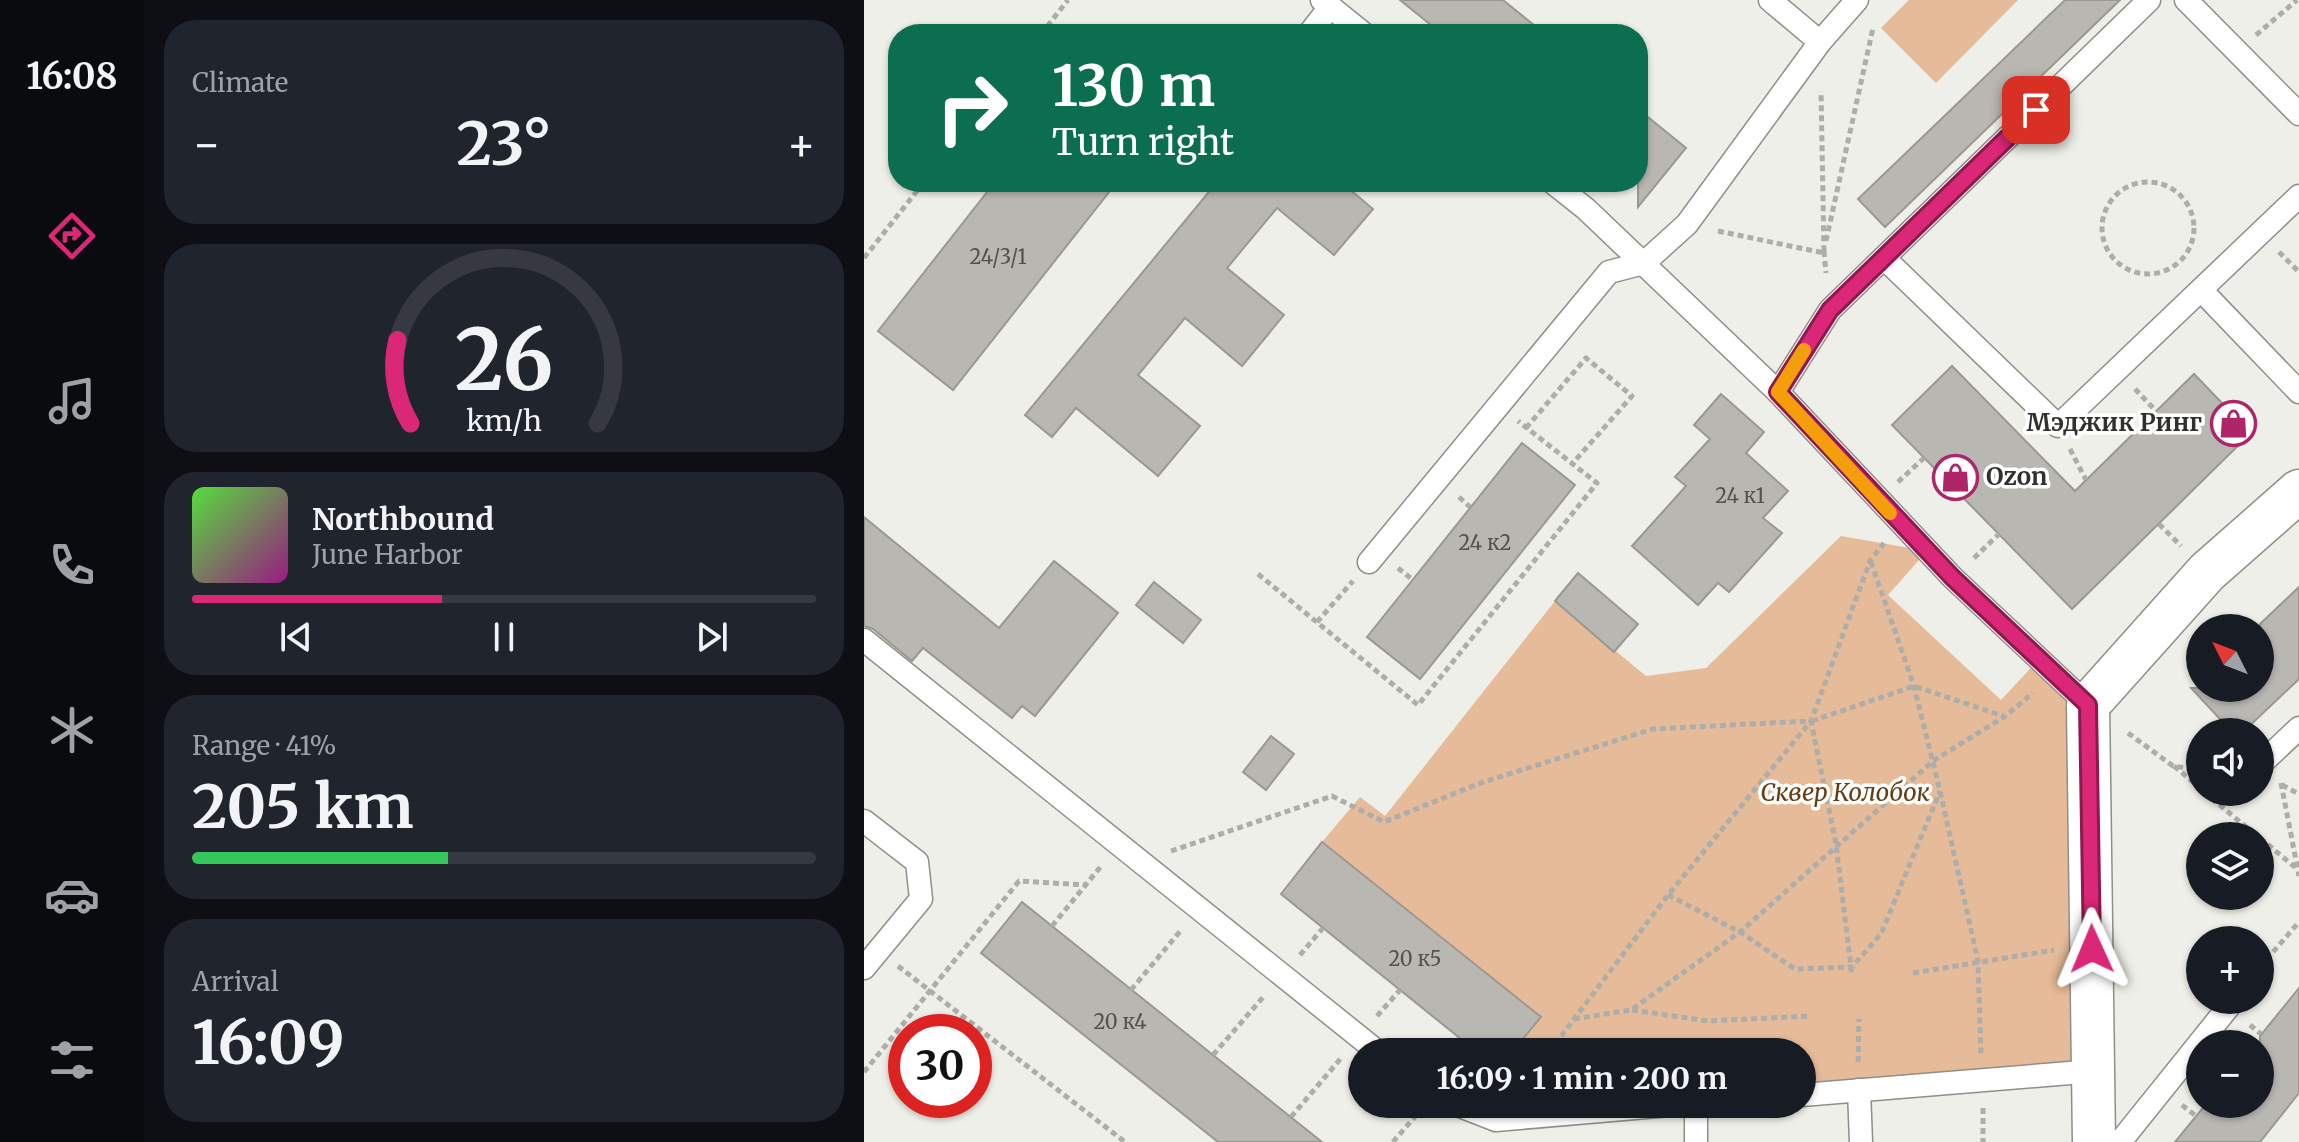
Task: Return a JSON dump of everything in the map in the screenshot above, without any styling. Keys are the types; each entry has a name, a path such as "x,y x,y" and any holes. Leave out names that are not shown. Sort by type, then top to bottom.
{"street":[{"path":"2094,1142 2088,705 2207,572 2299,491"}],"lane":[{"path":"1770,0 1820,42"},
{"path":"1369,562 1609,272 1644,263 1687,224 1820,42 1857,0"},
{"path":"1778,392 1830,310 2149,0"},
{"path":"2186,0 2299,114"},
{"path":"1314,24 1326,3 1352,24"},
{"path":"1563,192 1644,263 1778,392 1898,522 2088,705"},
{"path":"1884,258 2058,426 2299,196"},
{"path":"2201,290 2299,392"},
{"path":"864,640 1360,1038"},
{"path":"2274,752 2299,728"},
{"path":"864,821 917,862 921,899 871,959"},
{"path":"2120,1142 2223,1014"},
{"path":"1816,1094 2094,1071"},
{"path":"1859,1090 1861,1142"},
{"path":"1491,1118 1519,1118"},
{"path":"1696,1118 1696,1142"}],"path":[{"path":"1049,24 1068,0"},
{"path":"2237,52 2297,0"},
{"path":"1824,253 1876,15"},
{"path":"1820,42 1824,253 1830,310"},
{"path":"2144,182 2159,183 2183,197 2194,224 2188,252 2164,271 2149,274 2133,271 2119,263 2103,237 2108,206 2118,193 2144,182"},
{"path":"864,258 916,192"},
{"path":"1687,224 1824,253"},
{"path":"1526,428 1586,358 1632,396 1572,464"},
{"path":"1258,574 1418,705 1597,483 1498,406"},
{"path":"1560,1038 1668,895 1811,721 1870,561 1898,522"},
{"path":"1870,561 1914,686 1978,961 1982,1080"},
{"path":"1317,622 1369,562"},
{"path":"1631,1010 1740,932 1933,761 2004,717 2053,672"},
{"path":"1140,861 1332,796 1384,822 1483,782 1653,729 1811,721 1914,686 2004,717"},
{"path":"2088,705 2186,777"},
{"path":"1811,721 1836,844 1852,975"},
{"path":"2173,766 2186,768"},
{"path":"2274,774 2281,784 2299,876"},
{"path":"1668,895 1740,932 1795,969 1852,967 1881,934 1940,791"},
{"path":"2221,806 2241,822"},
{"path":"1052,926 1119,845"},
{"path":"2274,850 2297,869"},
{"path":"864,1072 1019,881 1086,885"},
{"path":"1131,990 1199,909"},
{"path":"2274,951 2299,922"},
{"path":"1913,973 2057,950"},
{"path":"871,959 930,990 1125,1142"},
{"path":"1574,1019 1631,1010 1708,1021 1810,1016"},
{"path":"1859,1019 1859,1090"},
{"path":"1393,1142 1414,1118"}],"green space":[{"path":"1909,0 2018,0 1936,83 1881,28"},
{"name":"Сквер Колобок","path":"1841,536 1927,551 1888,595 2001,700 2039,659 2088,705 2094,1071 1816,1094 1816,1038 1523,1038 1540,1017 1322,842 1360,797 1385,816 1555,601 1646,676 1706,668"}],"building":[{"path":"1400,0 1503,0 1533,24 1430,24"},
{"path":"2065,0 2120,0 1885,227 1858,199"},
{"path":"1648,117 1686,148 1638,207 1638,192 1648,192"},
{"path":"987,192 1109,192 953,390 878,331"},
{"path":"1209,192 1353,192 1373,209 1334,255 1277,208 1227,268 1284,315 1242,366 1185,318 1138,375 1200,426 1158,476 1076,408 1052,437 1025,415"},
{"path":"1952,366 2075,491 2194,374 2251,433 2072,609 1892,425"},
{"path":"1721,394 1764,432 1746,453 1788,491 1763,518 1782,533 1729,592 1718,583 1698,605 1632,546 1686,486 1675,477 1710,439 1694,425"},
{"path":"1522,443 1575,485 1420,679 1367,637"},
{"path":"864,517 999,628 1054,561 1118,613 1035,716 1022,706 1012,718 923,648 912,661 873,629 864,626"},
{"path":"1578,573 1638,624 1614,652 1555,601"},
{"path":"1154,582 1201,620 1183,643 1136,605"},
{"path":"2299,587 2299,679 2258,718 2219,718 2204,702 2274,702 2274,614 2271,614"},
{"path":"1271,736 1294,754 1266,790 1243,772"},
{"path":"1322,842 1541,1017 1524,1038 1460,1038 1281,894"},
{"path":"1022,902 1322,1142 1218,1142 981,953"},
{"path":"2299,988 2299,1093 2260,1142 2175,1142 2195,1118 2274,1118 2274,1030 2265,1030"}],"slow traffic":[{"path":"1804,350 1778,392 1890,513"}],"place":[{"name":"Мэджик Ринг","path":"2233,423"},
{"name":"Ozon","path":"1955,477"}],"route":[{"path":"2036,110 1830,310 1778,392 1953,578 2088,705 2092,949"}]}
